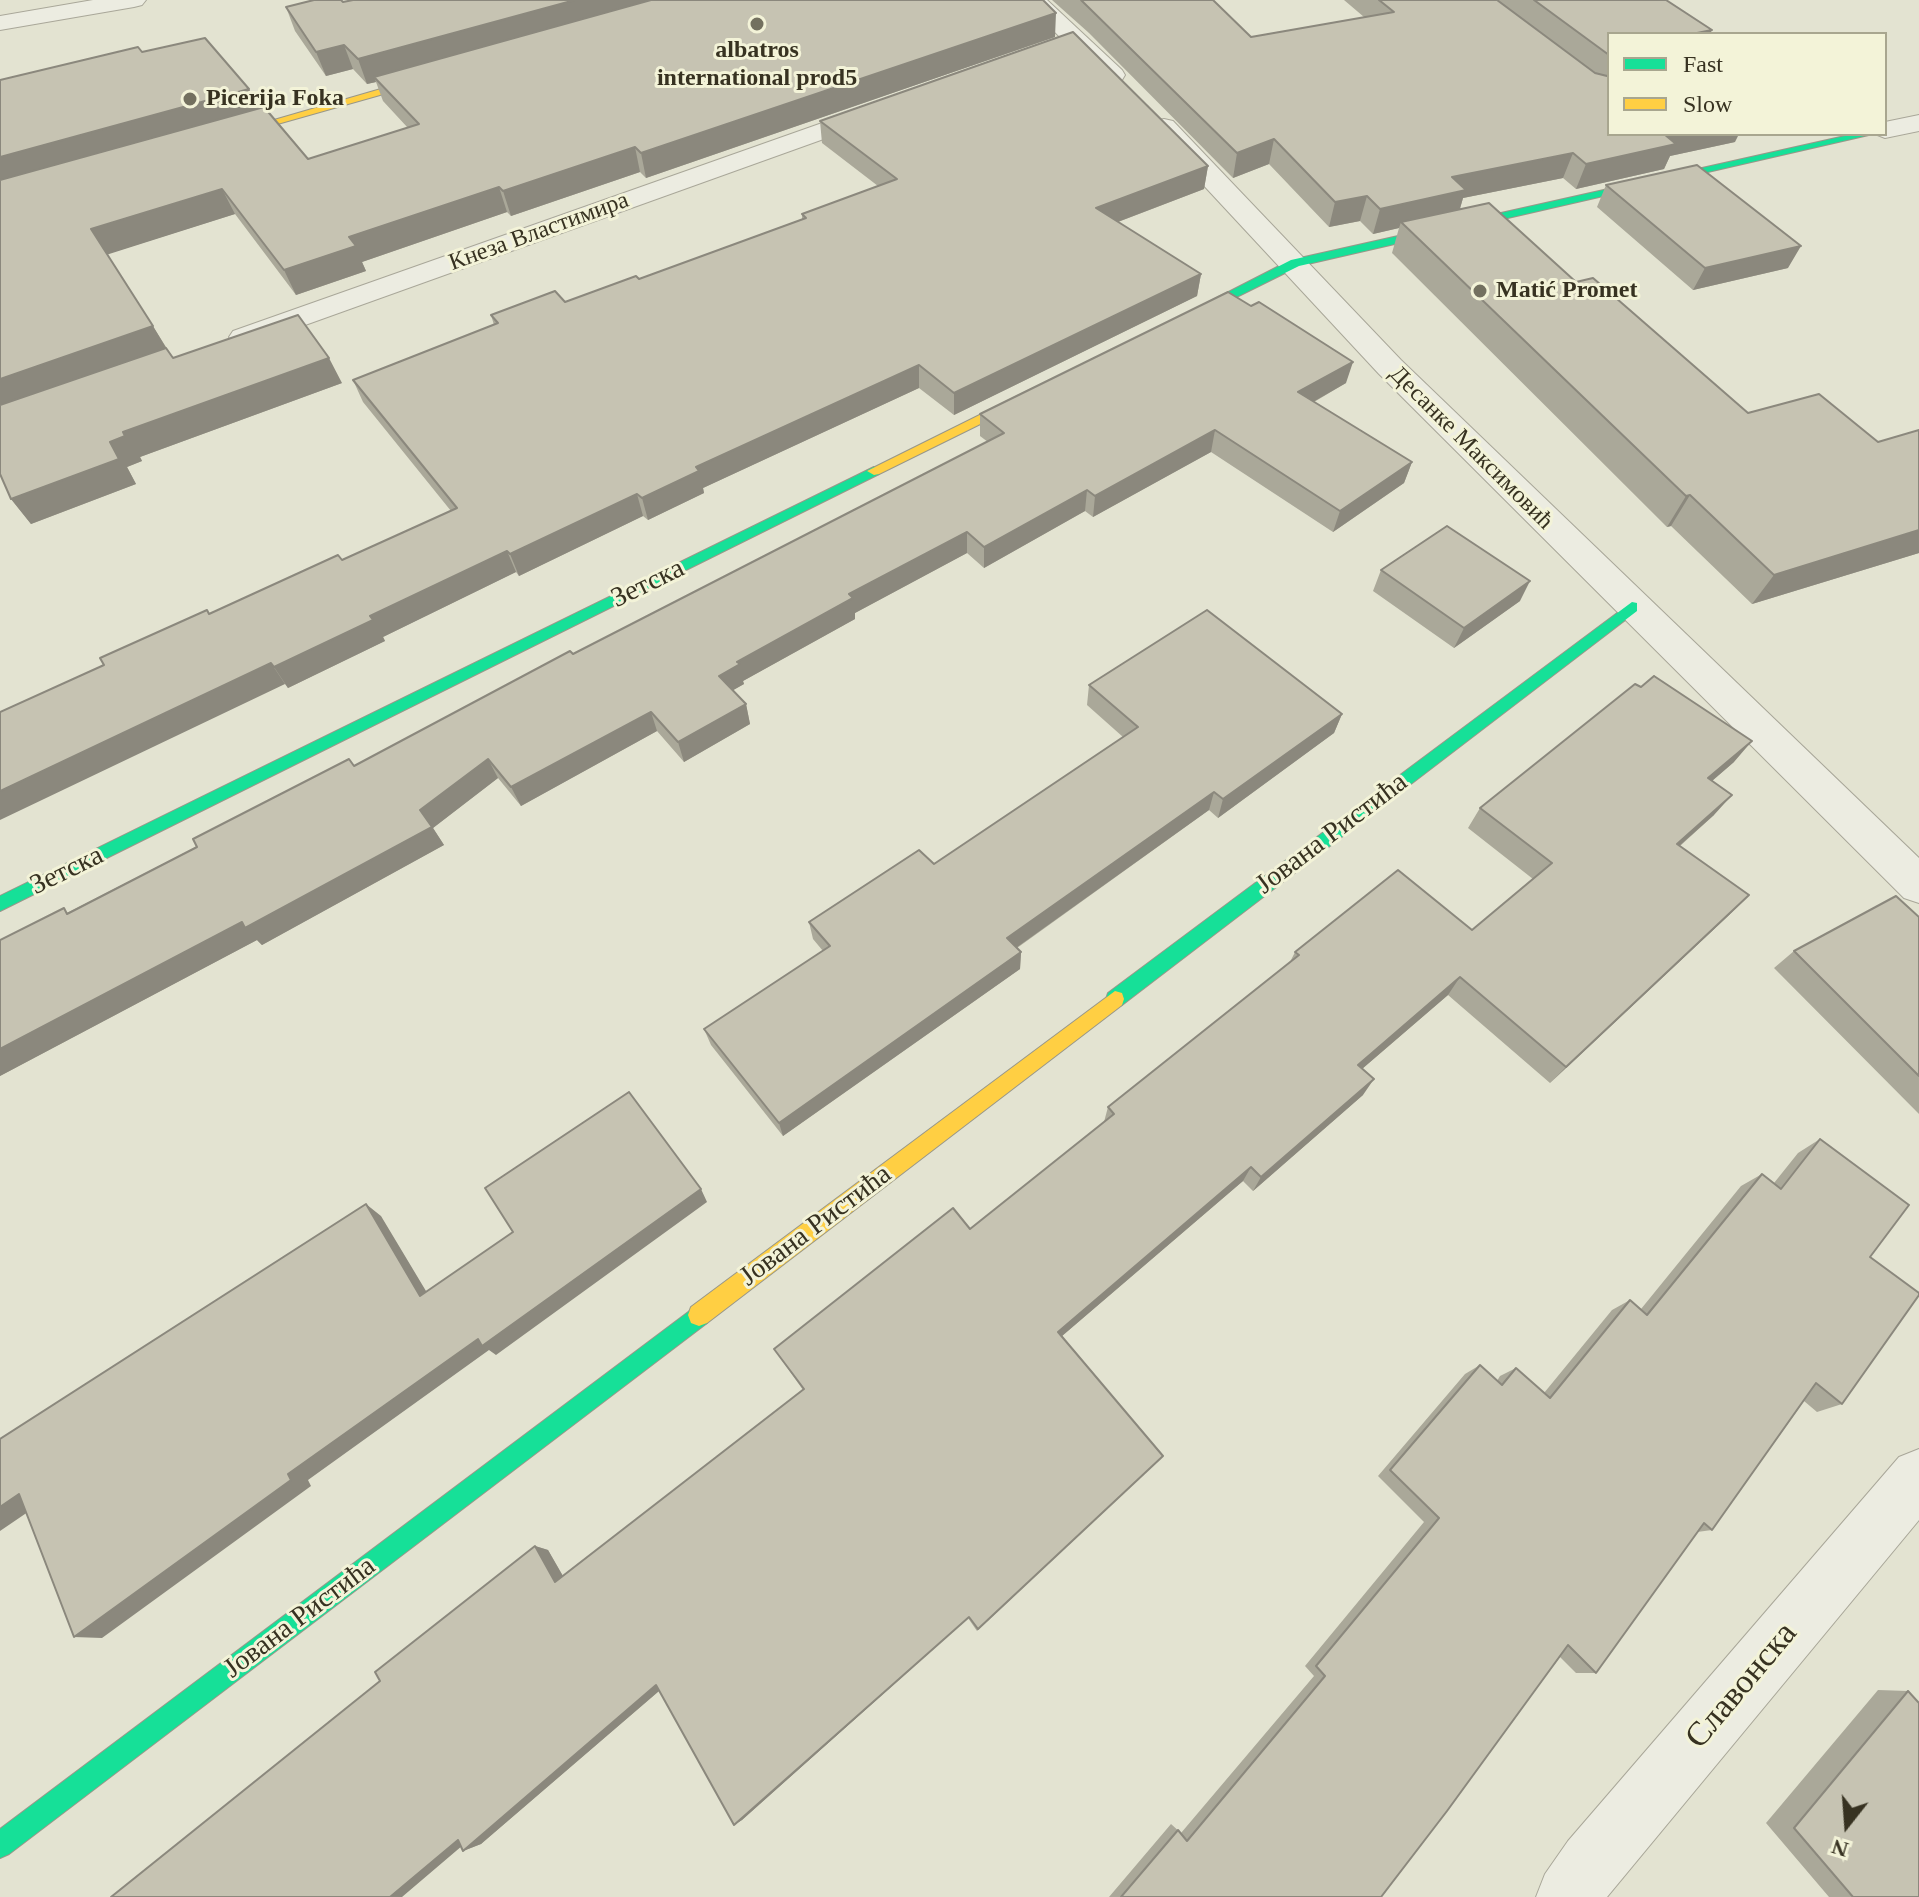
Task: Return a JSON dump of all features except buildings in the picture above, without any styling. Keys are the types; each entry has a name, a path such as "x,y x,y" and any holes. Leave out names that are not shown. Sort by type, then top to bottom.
{"street":[{"path":"0,23 134,0"},
{"name":"Десанке Максимовић","path":"1034,0 1063,46 1138,101 1295,263 1390,367 1919,885"},
{"path":"199,143 460,69"},
{"name":"Кнеза Властимира","path":"226,344 899,104"},
{"path":"1887,130 1919,123"},
{"path":"1167,326 1295,263 1859,136"},
{"name":"Зетска","path":"0,904 1054,382"},
{"name":"Јована Ристића","path":"0,1845 1632,607"},
{"name":"Славонска","path":"1568,1897 1591,1864 1919,1477"}],"traffic: fast":[{"path":"1178,321 1295,263 1859,136"},
{"path":"0,904 874,471"},
{"path":"1115,999 1632,607"},
{"path":"0,1845 699,1315"}],"traffic: slow":[{"path":"217,138 436,76"},
{"path":"874,471 1034,392"},
{"path":"699,1315 1115,999"}],"place":[{"name":"albatros international prod5","path":"757,24"},
{"name":"Picerija Foka","path":"190,99"},
{"name":"Matić Promet","path":"1480,291"}]}
